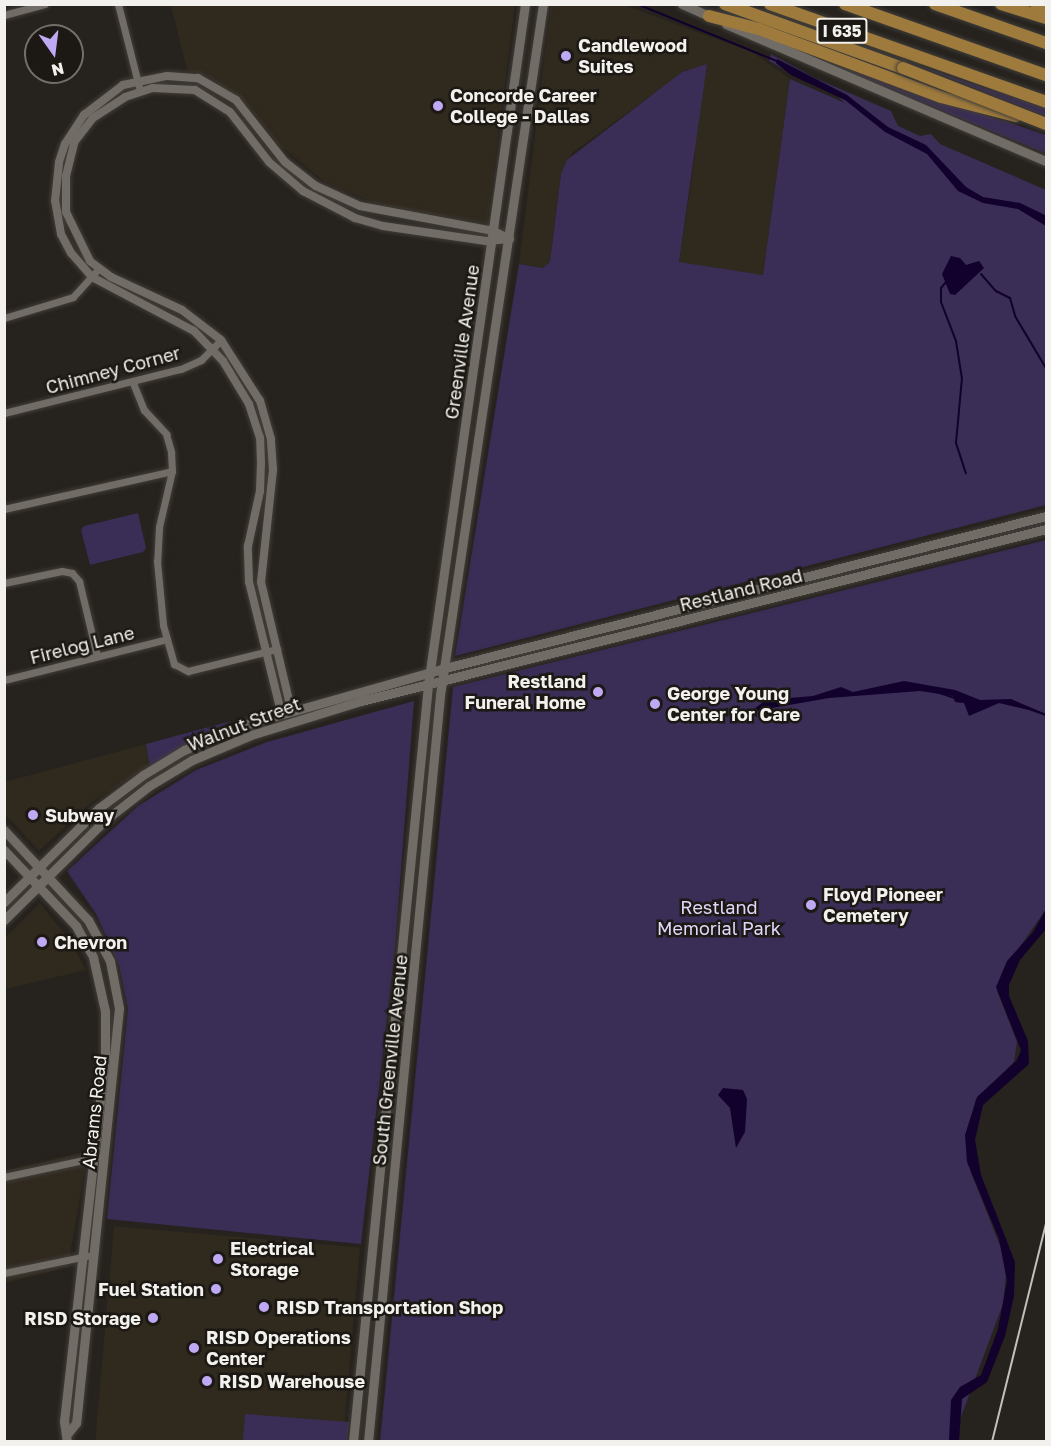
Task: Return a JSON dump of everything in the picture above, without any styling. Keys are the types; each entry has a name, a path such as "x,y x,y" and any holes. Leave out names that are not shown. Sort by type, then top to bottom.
{"highway":[{"path":"724,4 903,68 1047,123"},
{"name":"I 635","path":"770,4 1047,102"},
{"path":"845,4 1047,75"},
{"path":"935,4 1047,43"},
{"path":"1001,4 1047,18"},
{"path":"1035,4 1047,8"},
{"path":"709,16 759,29 941,97 1047,123"}],"main road":[{"name":"Greenville Avenue","path":"428,685 512,114 525,4"},
{"path":"682,4 1047,161"},
{"name":"Greenville Avenue","path":"443,681 543,6"},
{"path":"512,114 528,117"},
{"path":"465,430 481,433"},
{"name":"Restland Road","path":"445,668 1047,516"},
{"name":"Restland Road","path":"443,681 1047,529"},
{"name":"Walnut Street","path":"4,902 99,808 134,781 184,750 286,710 445,668"},
{"name":"Walnut Street","path":"4,920 104,821 142,791 192,760 251,735 443,681"},
{"name":"South Greenville Avenue","path":"368,1442 443,681"},
{"name":"South Greenville Avenue","path":"353,1442 428,685"},
{"path":"422,741 436,742"},
{"path":"134,781 142,791"},
{"path":"417,798 432,800"},
{"name":"Abrams Road","path":"4,830 49,875 88,920 110,961 119,1008 117,1058 76,1424 67,1437"},
{"name":"Abrams Road","path":"4,850 31,875 76,926 93,957 105,1011 105,1056 64,1421 67,1437"},
{"path":"105,1056 117,1058"},
{"path":"369,1264 386,1267"},
{"path":"355,1417 371,1419"}],"street":[{"path":"4,15 45,4"},
{"path":"118,4 140,91"},
{"path":"286,710 266,652 252,600 248,567 251,527 260,491 260,438 240,385 213,348 181,323 92,278 71,253 57,219 59,162 65,144 84,115 123,85 138,80 181,76 221,89 245,108 285,162 316,186 360,206 494,231 510,239"},
{"path":"286,710 277,649 260,570 272,488 271,439 251,384 222,340 182,310 98,269 80,247 66,212 68,160 75,141 93,118 107,106 140,91 175,87 212,98 230,112 283,174 303,191 355,218 383,226 493,242 510,239"},
{"path":"355,218 360,206"},
{"path":"4,318 73,297 98,269"},
{"name":"Chimney Corner","path":"4,413 133,383 193,364 222,340"},
{"path":"133,383 144,410 166,434 172,471 159,527 157,561 167,639 174,664 185,671 277,649"},
{"path":"4,509 172,471"},
{"path":"4,583 62,571 72,573 79,581 97,656"},
{"name":"Firelog Lane","path":"4,680 167,639"},
{"path":"4,1177 94,1157 105,1158"},
{"path":"4,1273 94,1254"},
{"path":"81,1257 93,1265"}],"shaded area":[{"path":"171,5 515,5 487,223 382,206 325,182 279,145 249,107 209,77 187,70"},
{"path":"551,5 624,5 752,52 790,79 763,275 679,263 695,156 687,69 572,153 561,174 550,262 543,268 519,264"},
{"path":"777,59 847,95 888,127 926,145 966,187 983,197 1020,203 1045,215 1046,226 1018,209 983,203 958,191 927,154 885,132 845,100 791,75 776,63"},
{"path":"951,256 960,258 966,265 979,261 984,268 955,295 950,294 942,274"},
{"path":"904,681 955,690 980,700 1011,699 1046,714 999,703 969,716 964,703 955,702 953,696 920,691 829,698 750,712 766,700 813,696 841,687 853,692"},
{"path":"146,744 150,766 92,802 39,851 5,814 5,782"},
{"path":"40,903 71,942 86,970 5,989 5,938"},
{"path":"1046,909 1046,929 1020,960 1009,985 1009,996 1028,1041 1029,1064 983,1105 975,1140 981,1175 1015,1262 1014,1296 1005,1336 987,1382 962,1399 959,1441 949,1441 951,1400 960,1387 981,1375 998,1329 1007,1281 999,1239 967,1162 965,1135 977,1097 1017,1060 1021,1050 996,987 1007,961 1033,932"},
{"path":"723,1088 743,1090 747,1099 745,1132 736,1148 730,1108 718,1095"},
{"path":"88,1151 68,1267 5,1283 4,1171"},
{"path":"114,1226 360,1248 343,1442 95,1442"}],"green space":[{"path":"771,54 817,79 891,111 898,126 920,136 931,134 940,144 1046,190 1046,505 455,656 519,264 543,268 550,262 561,174 567,160 682,72 707,64 679,262 763,275 790,79 845,103 830,89 807,82 769,61"},
{"path":"817,59 1046,135 1046,153 1040,151"},
{"path":"908,62 1046,108 1046,116 1045,116"},
{"path":"138,513 146,548 143,552 90,565 81,530 84,526"},
{"name":"Restland Memorial Park","path":"1046,540 1046,909 1003,971 997,991 1017,1042 1014,1062 975,1101 970,1170 1002,1251 1006,1275 1003,1304 952,1441 380,1442 453,687"},
{"path":"414,701 395,947 361,1244 107,1219 128,1009 119,965 96,914 67,871 138,806 196,770 267,742"},
{"path":"231,721 150,766 146,744"},
{"path":"245,1414 349,1422 347,1441 243,1441"}],"waterway":[{"path":"637,4 779,62"},
{"path":"981,274 996,291 1010,298 1015,316 1046,368"},
{"path":"946,282 941,288 941,302 956,341 962,378 956,443 966,473"},
{"path":"937,692 957,699"},
{"path":"1013,703 1046,715"}],"tram line":[{"path":"992,1442 1046,1224"}],"place":[{"name":"Candlewood Suites","path":"566,56"},
{"name":"Concorde Career College - Dallas","path":"438,106"},
{"name":"Restland Funeral Home","path":"598,692"},
{"name":"George Young Center for Care","path":"655,704"},
{"name":"Subway","path":"33,815"},
{"name":"Floyd Pioneer Cemetery","path":"811,905"},
{"name":"Chevron","path":"42,942"},
{"name":"Electrical Storage","path":"218,1259"},
{"name":"Fuel Station","path":"216,1289"},
{"name":"RISD Transportation Shop","path":"264,1307"},
{"name":"RISD Storage","path":"153,1318"},
{"name":"RISD Operations Center","path":"194,1348"},
{"name":"RISD Warehouse","path":"207,1381"}]}
